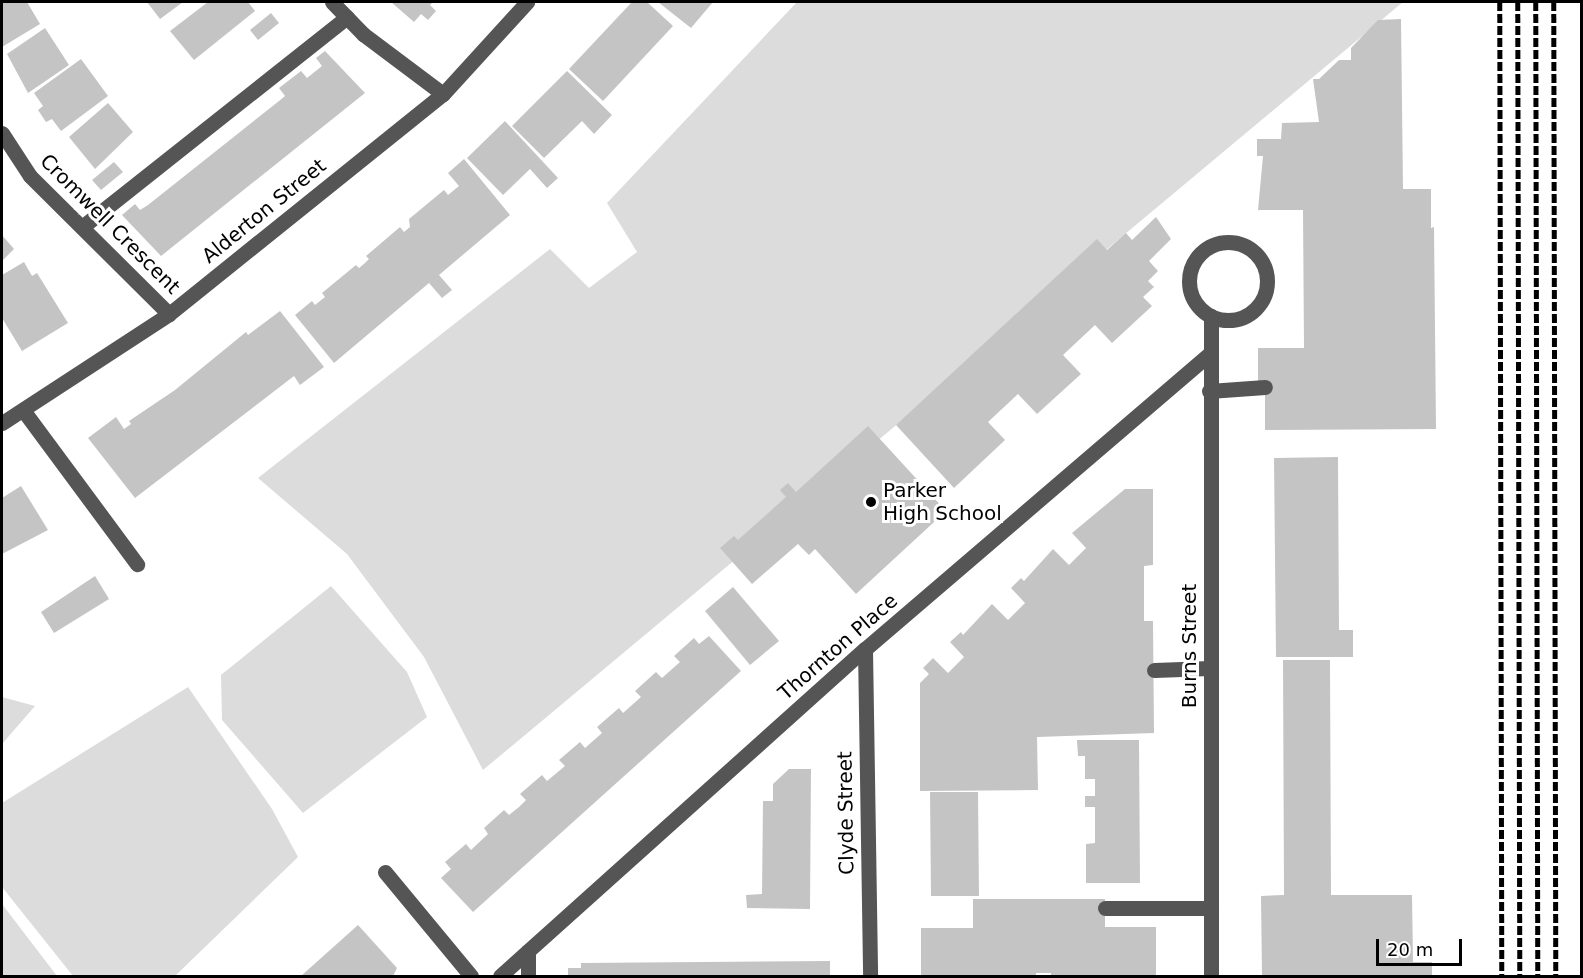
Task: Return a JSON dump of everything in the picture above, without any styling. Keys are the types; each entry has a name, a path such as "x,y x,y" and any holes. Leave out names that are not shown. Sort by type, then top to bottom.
{"street":[{"path":"332,2 363,34 443,94"},
{"name":"Alderton Street","path":"2,423 170,314 443,94 527,2"},
{"path":"82,227 347,17"},
{"name":"Cromwell Crescent","path":"2,133 30,176 170,314"},
{"path":"1219,243 1249,248 1265,269 1266,290 1260,302 1238,318 1211,316 1191,293 1191,267 1206,248 1219,243"},
{"name":"Burns Street","path":"1211,316 1209,354 1211,976"},
{"name":"Thornton Place","path":"500,976 865,649 1209,354"},
{"path":"1209,391 1265,387"},
{"path":"23,410 137,564"},
{"name":"Clyde Street","path":"865,649 870,976"},
{"path":"1154,670 1209,668"},
{"path":"385,872 471,976"},
{"path":"1105,908 1211,908"},
{"path":"528,951 528,976"}],"shaded area":[{"path":"797,2 1403,2 483,770 424,657 347,554 258,478 550,249 589,288 637,252 607,203"},
{"path":"331,586 407,672 427,717 303,813 222,720 221,675"},
{"path":"188,687 272,809 298,857 175,976 73,976 2,887 2,803"},
{"path":"2,697 35,706 2,744"},
{"path":"2,904 57,976 2,976"}],"building":[{"path":"2,2 27,2 40,24 2,47"},
{"path":"147,2 183,2 160,19"},
{"path":"208,2 248,2 255,11 194,60 170,31"},
{"path":"391,2 433,2 430,5 436,11 428,20 421,14 414,22"},
{"path":"632,2 647,2 673,26 603,101 569,69"},
{"path":"658,2 713,2 691,28"},
{"path":"271,13 279,23 258,40 250,30"},
{"path":"1401,19 1403,189 1431,189 1431,228 1434,227 1436,429 1265,430 1265,382 1258,383 1258,348 1304,348 1303,210 1258,210 1263,156 1257,156 1257,139 1281,139 1282,123 1319,122 1313,79 1319,79 1339,60 1351,60 1351,48 1378,20"},
{"path":"45,28 69,65 28,93 7,54"},
{"path":"325,51 365,93 161,256 122,215 135,204 140,210 148,205 279,101 285,96 279,88 301,71 307,78 322,66 316,58"},
{"path":"81,59 108,96 61,131 52,119 46,122 38,110 43,106 34,93"},
{"path":"567,71 612,115 594,134 582,121 544,158 512,126"},
{"path":"108,103 133,132 95,169 69,137"},
{"path":"505,121 558,178 547,188 530,169 503,195 467,158"},
{"path":"464,159 510,215 439,275 452,290 442,298 429,283 334,363 295,315 312,301 315,305 325,297 322,293 356,265 359,268 365,263 369,259 366,256 400,227 404,232 410,227 409,219 444,190 448,195 459,186 448,173"},
{"path":"114,162 123,172 101,190 92,180"},
{"path":"1156,217 1171,239 1149,261 1158,271 1148,281 1154,287 1143,297 1152,306 1112,343 1095,325 1063,355 1081,374 1037,414 1018,394 988,422 1005,440 954,488 896,425 1097,239 1107,250 1126,233 1132,240"},
{"path":"2,235 14,249 2,261"},
{"path":"24,262 32,276 37,273 68,323 22,351 2,318 2,275"},
{"path":"280,311 324,367 300,385 294,376 135,498 88,438 116,417 124,429 131,424 129,421 175,390 246,332 248,335"},
{"name":"Parker High School","path":"868,426 946,511 856,594 815,549 809,555 798,544 752,584 720,548 734,536 738,540 786,497 780,490 788,483 796,492"},
{"path":"1338,457 1339,630 1353,630 1353,657 1276,657 1274,458"},
{"path":"21,486 48,530 2,554 2,498"},
{"path":"1125,489 1153,489 1153,565 1144,566 1144,621 1153,621 1154,733 1037,737 1038,790 920,791 920,683 929,674 923,668 933,658 948,673 964,657 950,642 961,632 963,635 992,604 1008,620 1025,603 1011,588 1021,578 1024,581 1053,549 1069,565 1086,548 1072,533"},
{"path":"95,576 109,599 54,633 41,612"},
{"path":"733,587 779,641 750,665 705,611"},
{"path":"709,636 741,671 473,912 441,878 451,869 445,862 466,844 471,850 488,834 484,828 504,810 509,815 526,800 520,794 542,775 547,781 565,766 559,760 580,742 585,748 602,733 597,727 619,708 623,713 641,697 635,691 656,672 662,678 680,662 674,656 694,638 699,644"},
{"path":"1283,660 1330,660 1331,895 1412,895 1413,962 1432,962 1432,976 1262,976 1261,896 1284,895"},
{"path":"1077,740 1139,740 1140,883 1086,883 1086,844 1095,843 1095,807 1085,807 1085,796 1095,796 1095,779 1085,779 1085,756 1078,756"},
{"path":"789,769 811,769 810,909 747,908 746,895 762,894 763,801 773,801 773,784"},
{"path":"930,792 978,792 979,896 931,896"},
{"path":"973,899 1105,899 1105,927 1156,927 1156,976 1051,976 1051,973 1036,973 1036,976 921,976 921,928 973,928"},
{"path":"358,925 397,968 393,976 301,976"},
{"path":"830,961 830,976 568,976 568,968 581,968 581,963"}],"railway":[{"path":"1500,2 1502,976"},
{"path":"1518,2 1520,976"},
{"path":"1536,2 1538,976"},
{"path":"1554,2 1556,976"}],"place":[{"name":"Parker High School","path":"871,502"}]}
